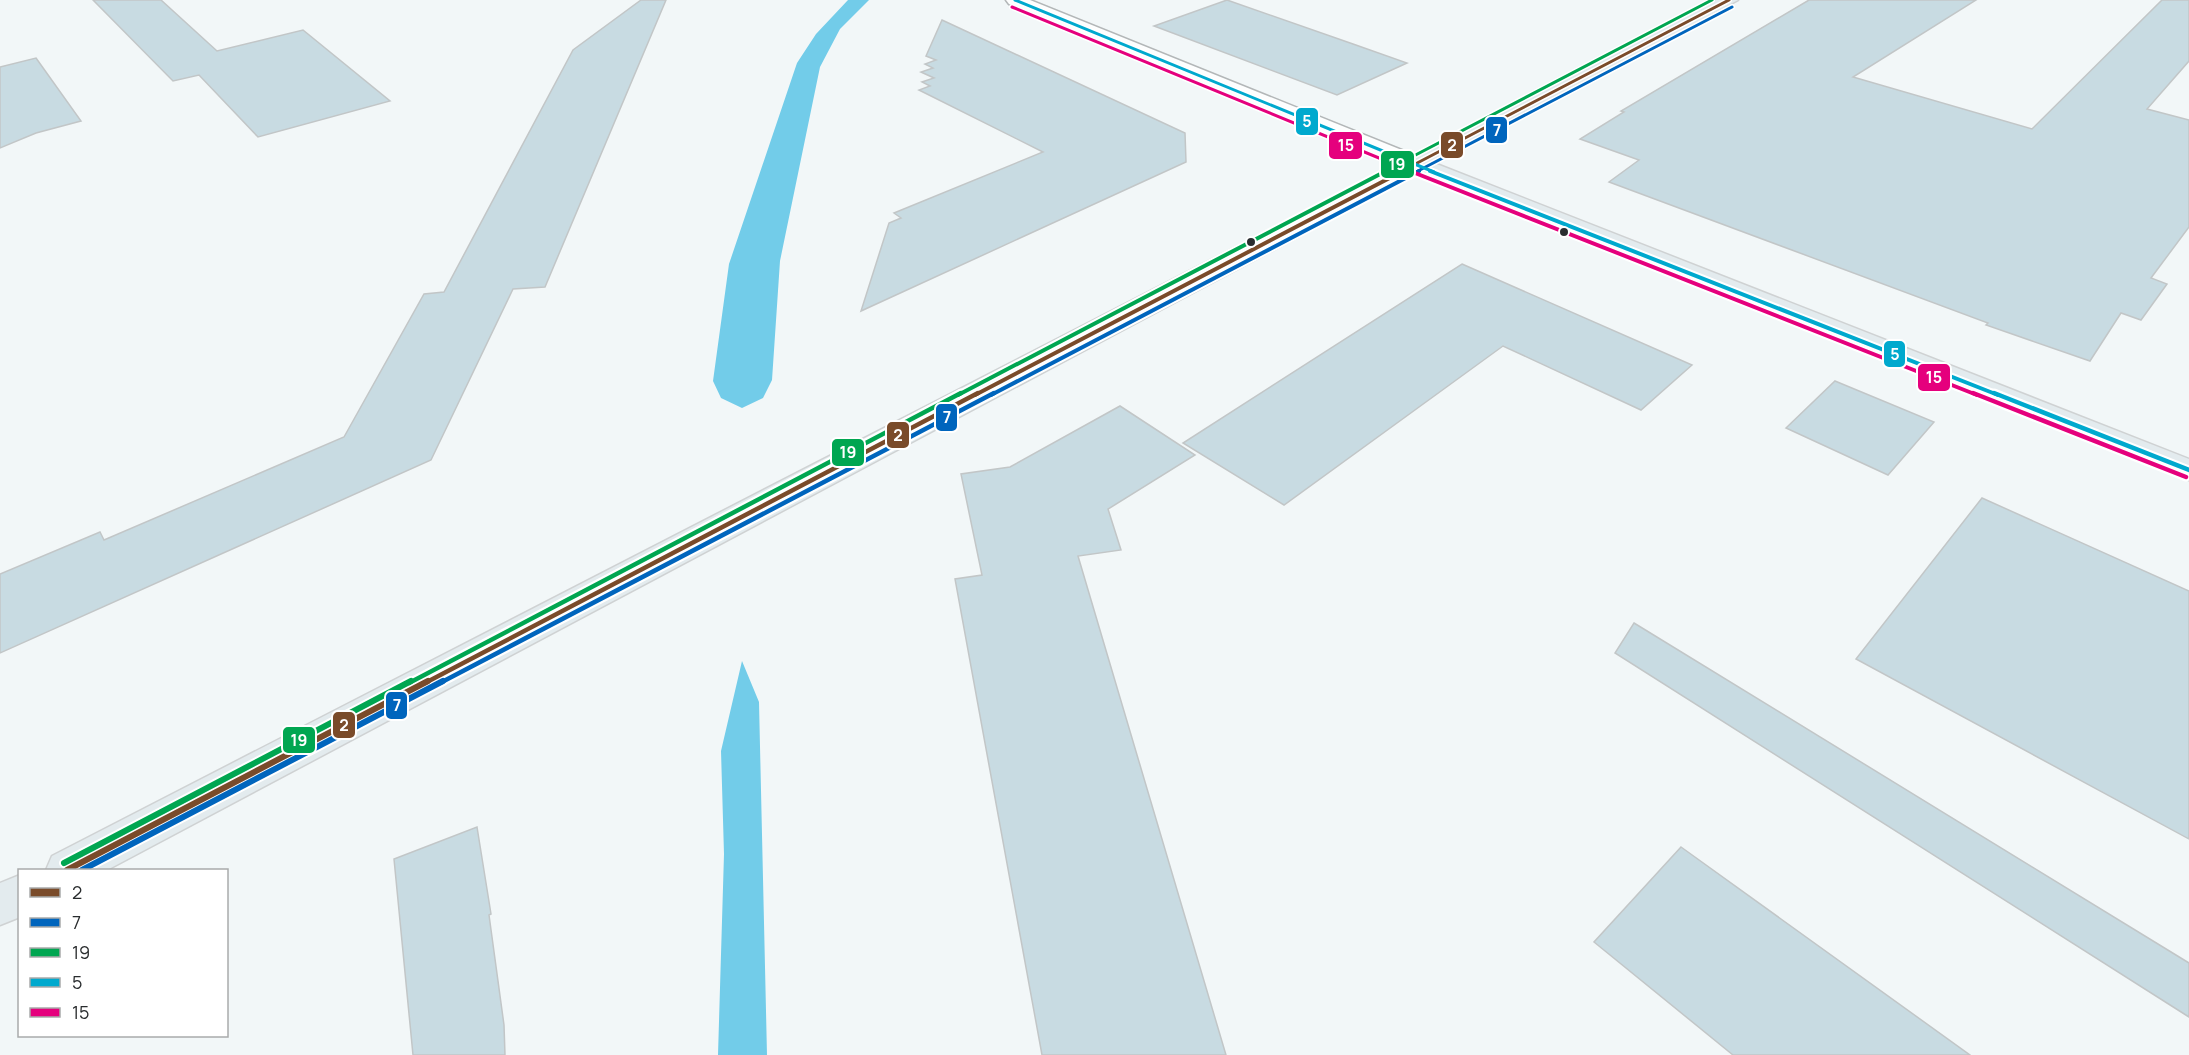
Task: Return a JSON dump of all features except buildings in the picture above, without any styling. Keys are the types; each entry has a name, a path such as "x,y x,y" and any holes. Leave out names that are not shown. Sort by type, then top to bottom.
{"main road":[{"path":"69,869 1576,78 1729,0"},
{"path":"1416,164 2189,470"},
{"path":"0,905 18,896"}],"street":[{"path":"1015,0 1416,164"}],"water":[{"path":"848,0 869,0 840,29 820,67 780,261 772,380 763,398 742,408 721,398 713,381 729,264 797,63 816,34"},
{"path":"742,661 759,702 767,1055 718,1055 724,854 721,751"}],"transit line":[{"name":"5","path":"1015,0 1337,134 2189,470"},
{"name":"19","path":"64,863 1712,0"},
{"name":"2","path":"69,869 1729,0"},
{"name":"15","path":"1012,7 1334,141 2186,477"},
{"name":"7","path":"84,869 1732,7"}]}
